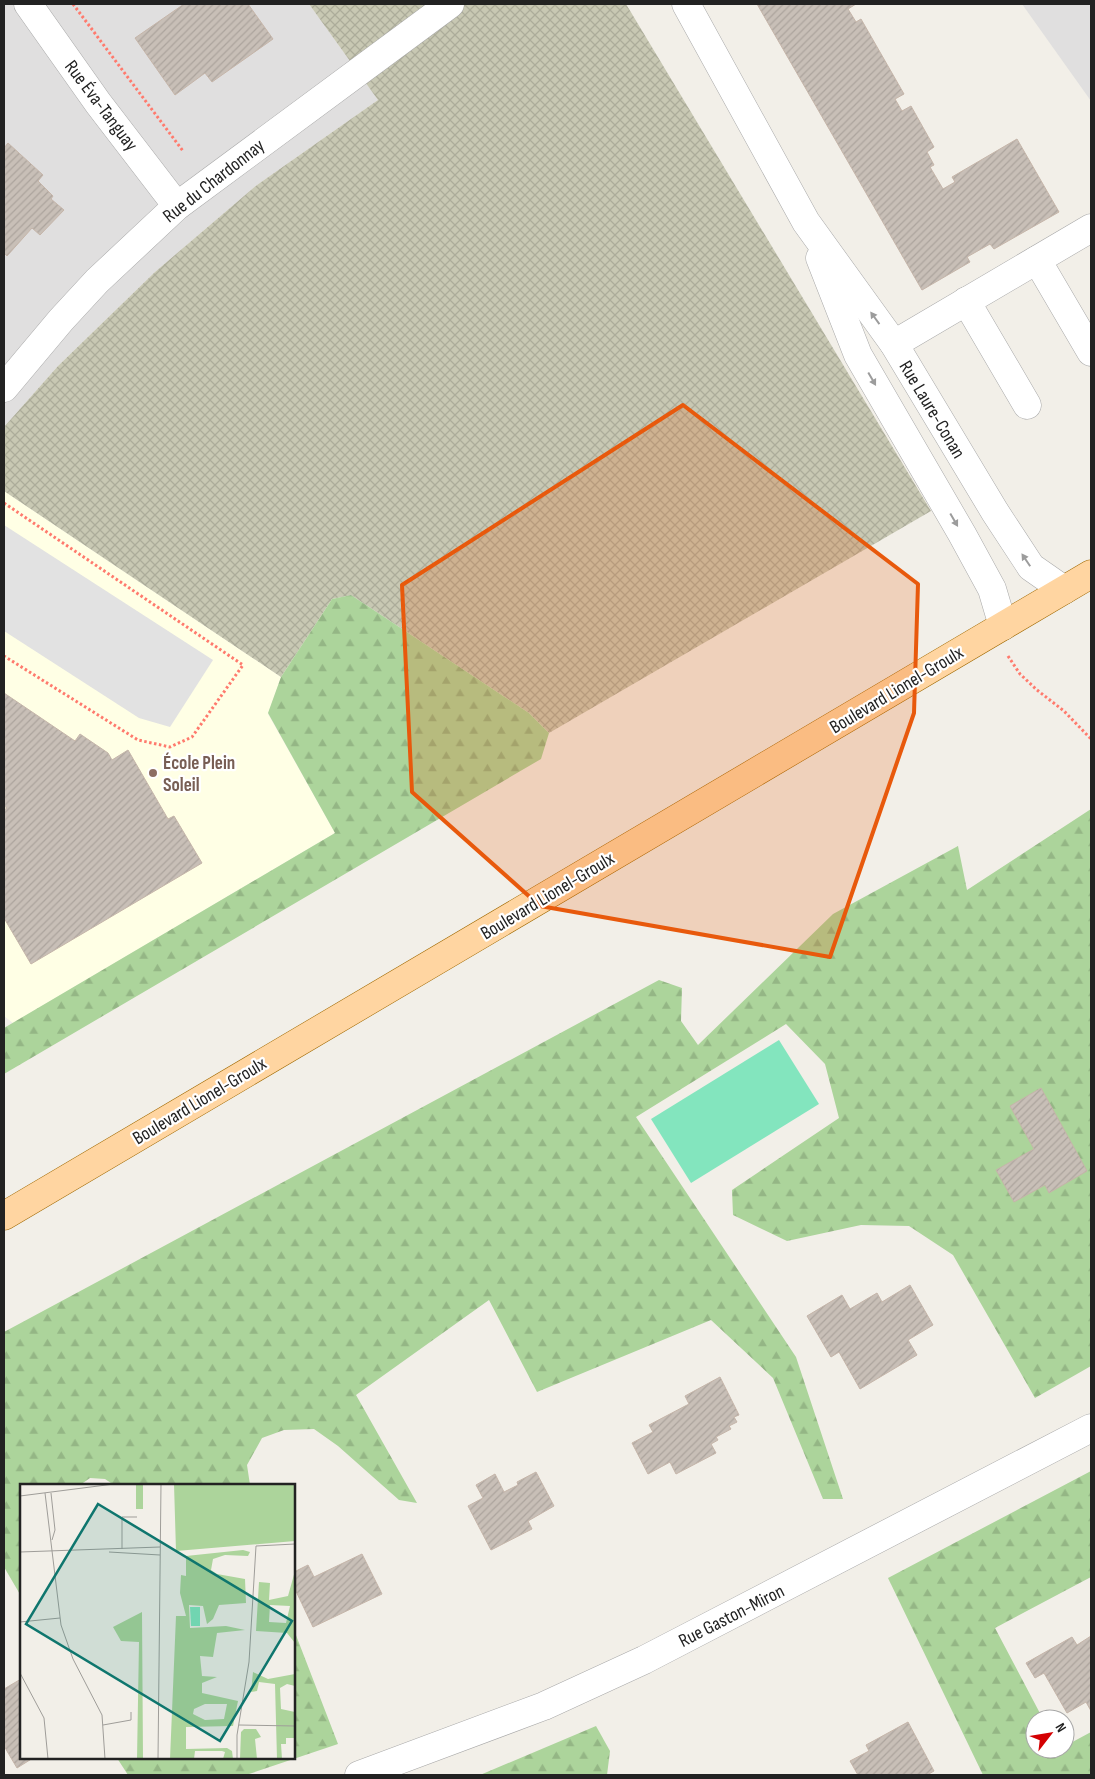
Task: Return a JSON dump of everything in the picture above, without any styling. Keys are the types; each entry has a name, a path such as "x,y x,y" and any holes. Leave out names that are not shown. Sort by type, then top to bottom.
{"main road":[{"name":"Boulevard Lionel-Groulx","path":"4,1216 1091,574"}],"street":[{"name":"Rue Éva-Tanguay","path":"28,4 98,103 177,206"},
{"name":"Rue du Chardonnay","path":"4,388 96,281 177,206 450,4"},
{"name":"Rue Laure-Conan","path":"686,4 806,222 894,344 995,512 1031,567 1064,590"},
{"name":"Rue Laure-Conan","path":"806,222 858,355 992,589 1003,626"},
{"path":"894,344 1091,228"},
{"path":"1037,260 1091,352"},
{"path":"966,301 1027,405"},
{"name":"Rue Gaston-Miron","path":"359,1775 544,1706 594,1684 1091,1428"}],"path":[{"path":"73,4 183,151"},
{"path":"4,503 244,665 192,736 170,747 138,740 4,656"}],"highlighted area":[{"path":"683,405 918,584 914,713 830,957 540,906 412,792 402,585"}],"shaded area":[{"path":"4,4 309,4 378,100 257,185 155,272 58,366 4,427"},
{"path":"309,4 626,4 931,511 549,733 529,713 351,595 332,599 281,677 4,491 4,427 58,366 155,272 257,185 378,100"},
{"path":"1022,4 1091,4 1091,101"},
{"name":"École Plein Soleil","path":"4,491 281,677 268,714 335,833 13,1023 4,1016"},
{"path":"4,525 213,660 170,727 139,718 4,631"}],"green space":[{"path":"351,595 529,713 549,733 541,759 4,1074 4,1028 335,833 268,713 281,677 332,599"},
{"path":"1091,809 1091,1366 1035,1398 953,1255 909,1226 861,1225 787,1241 733,1215 732,1190 839,1118 825,1064 786,1024 636,1117 796,1357 843,1499 823,1499 773,1378 711,1320 537,1392 489,1300 356,1395 417,1503 399,1500 338,1446 314,1429 284,1430 262,1438 247,1465 250,1484 112,1484 105,1479 90,1478 81,1484 20,1484 20,1594 4,1567 4,1332 659,980 682,988 681,1021 698,1045 833,914 958,846 967,890"},
{"path":"779,1040 819,1104 691,1183 651,1119"},
{"path":"1091,1471 1091,1577 995,1628 1038,1709 1025,1709 1025,1759 1075,1759 1075,1741 1091,1732 1091,1775 983,1775 888,1578"},
{"path":"295,1633 338,1744 295,1758"},
{"path":"596,1726 610,1751 607,1775 480,1775"},
{"path":"118,1759 293,1759 246,1775 128,1775"}],"building":[{"path":"184,4 248,4 273,39 212,82 205,73 175,95 135,38"},
{"path":"757,4 856,4 848,9 856,22 861,19 904,94 895,99 902,111 911,106 934,147 927,152 934,165 930,167 943,189 955,182 952,177 1017,139 1059,212 994,249 990,244 967,257 970,262 922,290"},
{"path":"8,143 43,175 38,181 53,196 51,199 64,210 40,235 32,228 7,256 4,253 4,148"},
{"path":"4,693 75,741 80,734 108,753 112,760 128,750 168,819 174,816 202,863 31,964 4,918 4,810 7,808 4,806"},
{"path":"1041,1088 1087,1171 1049,1193 1045,1185 1014,1202 996,1170 1034,1149 1010,1106"},
{"path":"910,1285 933,1325 908,1340 917,1355 860,1389 839,1352 831,1357 807,1316 842,1295 850,1309 877,1293 882,1302"},
{"path":"720,1377 739,1415 734,1417 737,1422 729,1426 731,1429 716,1437 718,1440 711,1444 716,1453 676,1474 670,1462 648,1474 632,1443 653,1432 649,1425 689,1404 685,1396"},
{"path":"536,1472 554,1506 528,1521 532,1529 491,1550 468,1506 483,1498 476,1485 495,1474 504,1492 518,1485 517,1482"},
{"path":"362,1554 382,1594 313,1627 295,1589 295,1572 308,1565 314,1577"},
{"path":"1091,1636 1091,1711 1086,1702 1074,1709 1065,1709 1044,1673 1035,1678 1026,1663 1072,1637 1077,1645"},
{"path":"20,1680 20,1759 31,1759 17,1768 4,1746 4,1689"},
{"path":"908,1722 934,1771 927,1775 858,1775 850,1761 869,1751 866,1745"}],"place":[{"name":"École Plein Soleil","path":"153,773"}]}
